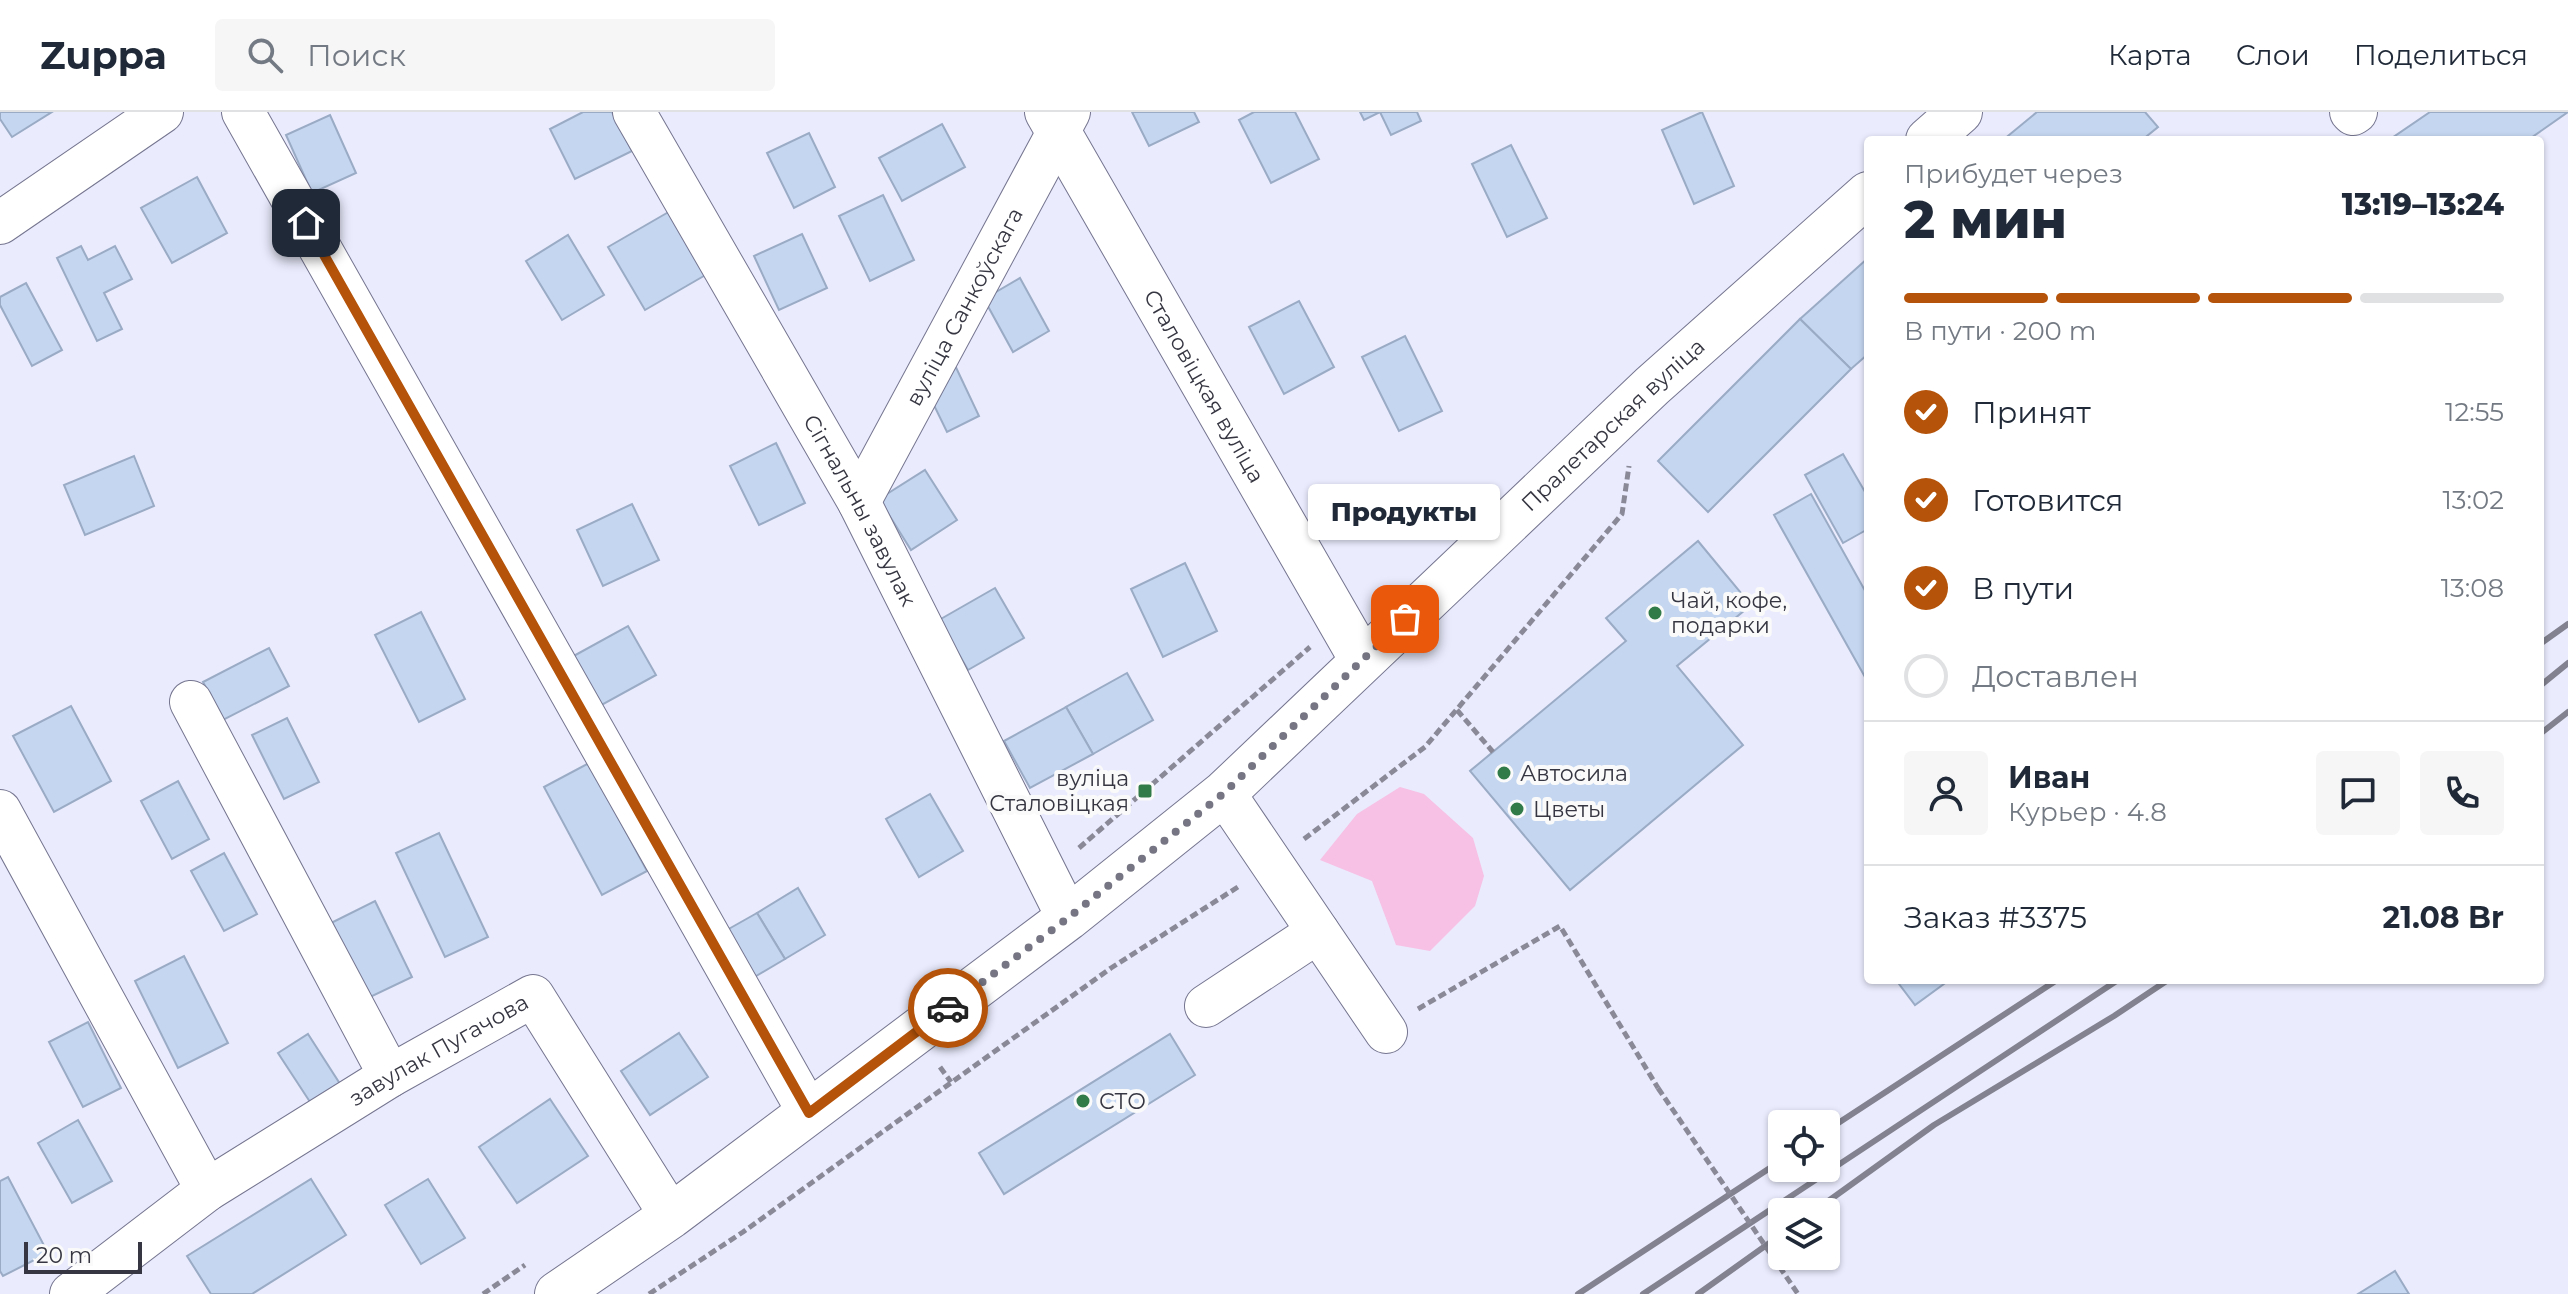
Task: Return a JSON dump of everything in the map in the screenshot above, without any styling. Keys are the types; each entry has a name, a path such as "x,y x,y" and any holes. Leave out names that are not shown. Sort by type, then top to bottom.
{"main road":[{"path":"1933,136 1960,112"},
{"name":"Сталовіцкая вуліца","path":"1058,119 1362,660"},
{"name":"Пралетарская вуліца","path":"545,1276 671,1216 1068,918 1224,793 1652,386 1864,198"}],"street":[{"path":"243,112 809,1113"},
{"name":"Сігнальны завулак","path":"634,112 859,502 1068,918"},
{"path":"0,223 138,119"},
{"name":"вуліца Санкоўскага","path":"859,502 1058,119"},
{"path":"191,702 390,1076"},
{"path":"1224,793 1386,1032"},
{"path":"0,811 207,1190"},
{"path":"1206,1006 1318,932"},
{"name":"завулак Пугачова","path":"71,1294 207,1190 390,1076 533,996 671,1216"}],"path":[{"path":"649,1294 743,1232 1111,968 1230,894 1425,747 1622,514 1630,456"},
{"path":"1046,877 1340,620"},
{"path":"1457,710 1493,752"},
{"path":"1386,1032 1421,1007 1560,926 1658,1088 1798,1294"},
{"path":"483,1294 545,1276"}],"shaded area":[{"path":"1400,787 1424,794 1473,838 1484,876 1475,906 1430,951 1396,945 1372,881 1320,860 1357,814"}],"building":[{"path":"0,112 52,112 12,137 0,119"},
{"path":"583,112 612,112 632,151 575,179 550,129"},
{"path":"1132,112 1194,112 1199,122 1149,146"},
{"path":"1254,112 1295,112 1319,159 1271,183 1239,120"},
{"path":"1360,112 1380,112 1364,120"},
{"path":"1380,112 1417,112 1421,121 1391,135"},
{"path":"1702,112 1734,186 1694,204 1662,130"},
{"path":"2037,112 2145,112 2158,127 2147,136 2008,136"},
{"path":"2430,112 2568,112 2534,136 2395,136"},
{"path":"330,115 356,173 312,193 286,135"},
{"path":"942,124 965,167 902,201 879,158"},
{"path":"809,133 835,187 794,208 767,153"},
{"path":"1511,145 1547,218 1507,237 1472,164"},
{"path":"197,177 227,233 172,263 141,208"},
{"path":"883,195 914,260 870,281 839,216"},
{"path":"672,210 709,273 645,310 608,247"},
{"path":"802,234 827,288 779,310 754,256"},
{"path":"568,235 604,295 562,320 526,261"},
{"path":"81,246 88,260 115,246 132,279 104,293 122,329 97,341 57,258"},
{"path":"1864,262 1864,358 1851,369 1800,319"},
{"path":"1020,278 1049,331 1013,352 984,299"},
{"path":"26,283 62,350 32,366 0,305 0,297"},
{"path":"1299,301 1334,367 1284,394 1249,327"},
{"path":"1800,319 1851,369 1708,512 1658,461"},
{"path":"1405,336 1442,411 1399,431 1362,357"},
{"path":"952,359 979,416 947,432 929,395"},
{"path":"776,443 805,503 759,525 730,466"},
{"path":"1843,454 1864,490 1864,531 1843,543 1805,475"},
{"path":"134,456 154,506 85,535 64,485"},
{"path":"925,470 957,520 911,550 879,499"},
{"path":"1811,494 1864,589 1864,675 1774,515"},
{"path":"632,504 659,560 603,586 577,530"},
{"path":"1698,541 1751,605 1677,666 1743,745 1570,890 1470,771 1626,641 1606,618"},
{"path":"1185,563 1217,631 1163,657 1131,589"},
{"path":"995,588 1024,638 968,670 939,620"},
{"path":"421,612 465,699 419,722 375,635"},
{"path":"628,626 656,675 598,707 570,658"},
{"path":"269,648 289,686 223,720 203,682"},
{"path":"1127,673 1153,720 1093,754 1066,707"},
{"path":"71,706 111,781 54,812 13,736"},
{"path":"1066,707 1093,754 1030,788 1004,741"},
{"path":"287,718 319,782 284,799 252,735"},
{"path":"589,763 647,871 602,895 544,787"},
{"path":"178,781 209,839 172,859 141,801"},
{"path":"930,794 963,851 919,877 886,819"},
{"path":"439,833 488,937 445,957 396,853"},
{"path":"224,853 257,914 224,931 191,871"},
{"path":"798,888 825,935 785,959 757,913"},
{"path":"375,901 412,977 366,999 329,924"},
{"path":"757,913 785,959 746,982 718,935"},
{"path":"184,956 228,1043 178,1068 135,981"},
{"path":"1899,984 1944,984 1915,1005"},
{"path":"88,1022 121,1088 83,1107 49,1042"},
{"path":"679,1033 708,1077 650,1115 621,1071"},
{"path":"308,1034 342,1087 312,1105 278,1053"},
{"path":"1170,1034 1195,1075 1004,1194 979,1153"},
{"path":"550,1099 588,1156 517,1203 479,1147"},
{"path":"78,1120 112,1181 72,1203 38,1143"},
{"path":"8,1177 48,1253 3,1276 0,1271 0,1181"},
{"path":"311,1179 346,1235 252,1294 211,1294 187,1256"},
{"path":"428,1179 465,1238 421,1264 385,1205"},
{"path":"2395,1271 2409,1294 2358,1294"}],"railway":[{"path":"2544,641 2568,624"},
{"path":"2544,683 2568,663"},
{"path":"2544,731 2568,712"},
{"path":"1840,1122 2051,984"},
{"path":"1643,1294 2112,984"},
{"path":"1832,1198 1934,1125 2162,984"},
{"path":"1578,1294 1768,1169"},
{"path":"1698,1294 1768,1244"}],"way so far":[{"path":"948,1008 1068,918 1224,793 1405,619"}],"place":[{"name":"Чай, кофе, подарки","path":"1655,613"},
{"name":"Продукты","path":"1405,619"},
{"name":"Автосила","path":"1504,773"},
{"name":"вуліца Сталовіцкая","path":"1145,791"},
{"name":"Цветы","path":"1517,809"},
{"name":"СТО","path":"1083,1101"}],"route":[{"path":"306,223 809,1113 948,1008"}]}
